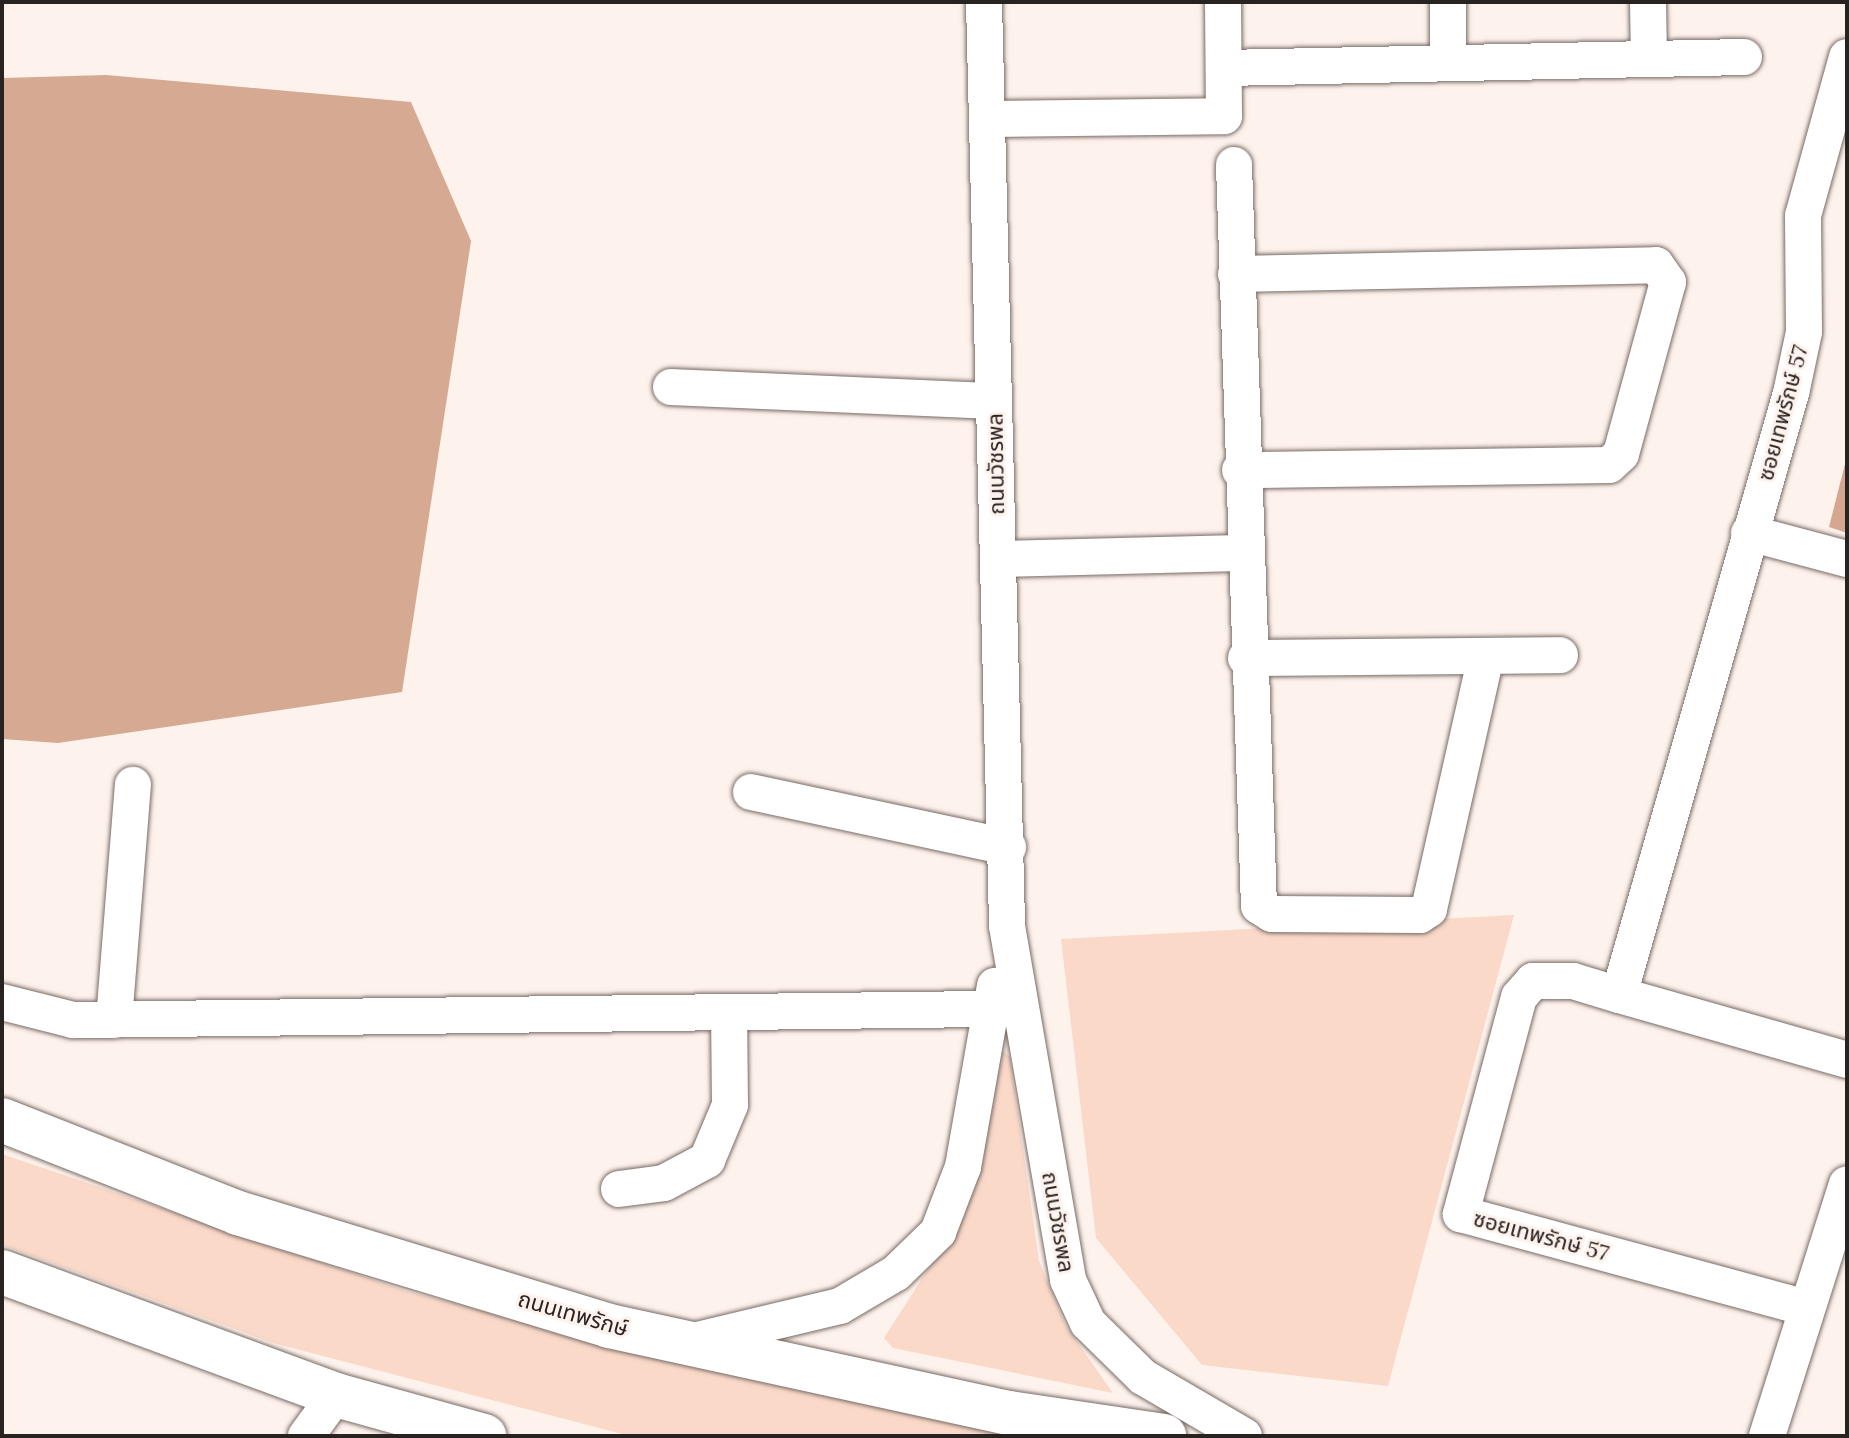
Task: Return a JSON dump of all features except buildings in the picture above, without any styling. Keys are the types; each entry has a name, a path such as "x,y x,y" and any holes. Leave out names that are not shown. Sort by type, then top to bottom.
{"main road":[{"name":"ถนนเทพรักษ์","path":"2,1120 238,1213 609,1326 1009,1413 1164,1436"},
{"path":"2,1272 336,1395 484,1436"}],"street":[{"name":"ถนนวัชรพล","path":"689,1342 840,1306 896,1273 938,1232 963,1167 1007,926 1008,847 984,2"},
{"path":"987,119 1224,116 1223,2"},
{"path":"1448,2 1448,63"},
{"path":"1648,2 1649,58"},
{"path":"1224,68 1744,57"},
{"name":"ซอยเทพรักษ์ 57","path":"1619,995 1804,332 1803,216 1847,57"},
{"path":"1234,165 1242,553 1254,896 1272,914 1420,915 1429,909 1485,660"},
{"path":"1236,274 1656,265 1668,282 1621,454 1609,465 1240,470"},
{"path":"671,387 994,401"},
{"path":"1749,533 1847,559"},
{"path":"998,559 1242,553"},
{"path":"1246,658 1485,660 1560,655"},
{"path":"114,1020 133,785"},
{"path":"751,792 1008,847"},
{"name":"ถนนวัชรพล","path":"1007,926 1068,1280 1088,1323 1143,1377 1244,1436"},
{"name":"ซอยเทพรักษ์ 57","path":"1804,1307 1461,1214 1519,997 1533,981 1619,995 1847,1060"},
{"path":"2,1002 73,1020 991,1009"},
{"path":"619,1189 664,1183 707,1160 730,1105 729,1012"},
{"path":"1767,1436 1804,1307 1847,1184"},
{"path":"306,1436 336,1395"}],"shaded area":[{"path":"106,75 411,102 471,241 402,692 58,743 2,739 2,78"},
{"path":"1847,456 1847,533 1829,527"},
{"path":"1514,915 1388,1386 1202,1365 1096,1238 1061,939"},
{"path":"1002,1050 1010,1057 1039,1261 1066,1326 1113,1393 893,1348 884,1338 960,1219"},
{"path":"2,1154 406,1291 676,1361 1036,1436 630,1436 273,1343 2,1245"}]}
